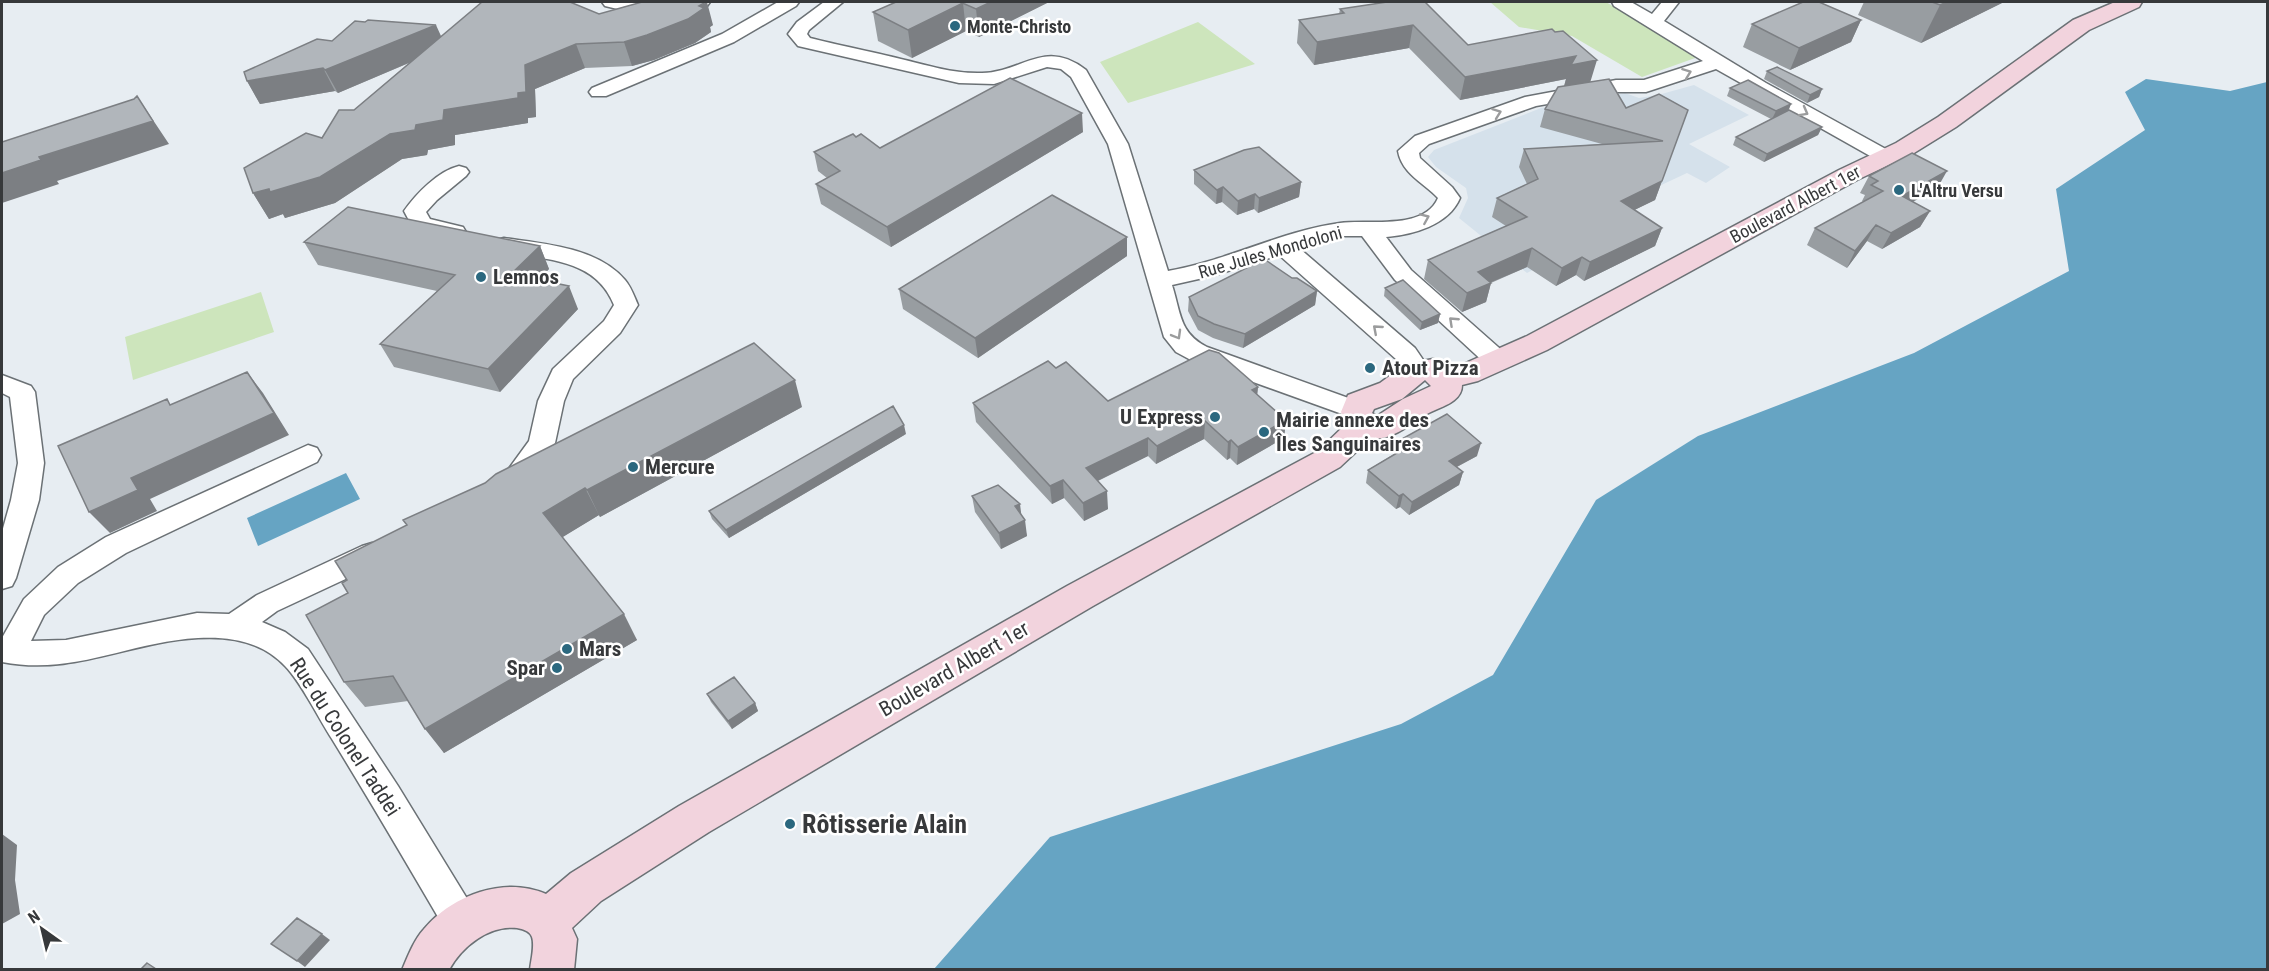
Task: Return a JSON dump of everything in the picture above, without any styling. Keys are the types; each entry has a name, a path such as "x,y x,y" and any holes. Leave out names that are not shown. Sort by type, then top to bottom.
{"main road":[{"name":"Boulevard Albert 1er","path":"1430,374 1467,374 1537,343 1848,175 1887,157 1947,122 2081,25 2131,2"},
{"path":"1360,418 1380,428 1394,422 1414,407 1438,397 1447,389 1446,382 1430,374"},
{"name":"Boulevard Albert 1er","path":"547,921 586,887 694,819 1080,596 1329,459 1360,418"},
{"path":"424,969 428,958 461,922 480,912 500,906 519,905 535,911 547,921 555,935 556,954 552,969"}],"street":[{"path":"611,2 648,10 701,2"},
{"path":"599,92 728,39 790,2"},
{"path":"834,2 803,26 797,34 804,42 944,75 977,79 994,78 1050,60 1070,64 1079,74 1118,144 1176,337 1185,346 1320,396 1360,418"},
{"path":"1620,2 1717,62 1887,157"},
{"path":"1651,22 1660,16 1671,2"},
{"name":"Rue Jules Mondoloni","path":"1158,280 1217,269 1336,230 1399,228 1441,211 1447,206 1449,198 1444,191 1418,170 1408,158 1408,151 1422,140 1532,101 1616,86 1646,87 1717,62"},
{"path":"459,172 429,195 415,211 421,223 498,244 571,255 592,266 617,285 626,305 612,327 562,375 551,400 542,443 517,477 490,501"},
{"path":"1369,230 1403,275 1497,360"},
{"path":"1284,247 1430,374"},
{"path":"2,384 22,392 31,463 25,500 2,578"},
{"path":"6,651 34,607 68,575 116,545 308,455"},
{"path":"232,627 267,603 395,543"},
{"name":"Rue du Colonel Taddei","path":"6,651 47,654 92,649 163,632 203,626 232,627 257,632 278,642 297,658 386,797 461,922"}],"shaded area":[{"path":"1694,85 1749,115 1689,144 1730,167 1706,183 1687,173 1640,195 1617,226 1527,273 1459,218 1468,198 1466,188 1436,167 1428,157 1434,150 1541,108 1625,93 1639,98"}],"green space":[{"path":"1490,2 1606,2 1698,57 1642,77 1572,36 1519,27"},
{"path":"1198,22 1255,64 1128,103 1100,62"},
{"path":"261,292 274,332 133,380 125,337"}],"water":[{"path":"2146,79 2230,91 2267,82 2267,969 934,969 1050,837 1401,724 1493,675 1596,500 1698,436 1914,353 2069,271 2056,189 2145,130 2125,92"},
{"path":"346,473 360,499 258,546 247,518"}],"building":[{"path":"482,2 570,2 599,14 642,2 706,2 699,6 704,8 688,19 647,35 624,42 576,44 525,65 526,92 518,93 518,98 444,110 443,120 416,125 415,130 390,134 320,177 270,192 269,189 253,193 244,168 306,133 322,138 339,110 354,110"},
{"path":"896,2 963,3 908,30 873,12"},
{"path":"960,2 991,2 976,9"},
{"path":"1387,2 1425,2 1468,45 1552,29 1555,32 1563,31 1597,60 1571,65 1576,56 1465,77 1413,25 1317,42 1299,20 1344,13 1340,9"},
{"path":"1803,2 1819,2 1861,20 1799,48 1752,24"},
{"path":"355,21 436,25 325,70 323,68 247,81 244,72 317,39 332,41"},
{"path":"1777,67 1822,89 1810,95 1767,71"},
{"path":"1010,78 1082,113 887,227 816,184 840,171 814,152 853,134 856,137 861,134 880,148"},
{"path":"1609,79 1626,108 1659,94 1688,110 1662,181 1621,201 1662,228 1590,262 1582,257 1562,268 1532,248 1478,272 1491,283 1467,293 1428,260 1527,217 1497,198 1538,179 1524,149 1663,141 1545,109 1558,87"},
{"path":"1748,80 1791,104 1776,111 1730,88"},
{"path":"137,96 153,121 39,157 41,160 2,173 2,142 134,99"},
{"path":"1789,110 1822,127 1767,154 1736,137"},
{"path":"1259,147 1301,182 1259,198 1255,194 1238,201 1223,187 1217,190 1194,170 1244,150"},
{"path":"1912,153 1947,171 1902,196 1930,211 1891,233 1876,225 1855,251 1815,228 1883,191 1871,185 1878,181 1869,176"},
{"path":"1052,195 1127,237 975,338 899,289"},
{"path":"348,207 540,246 511,274 569,286 488,369 380,344 455,275 304,242"},
{"path":"1264,259 1317,291 1245,334 1198,316 1189,297"},
{"path":"1403,280 1440,314 1422,322 1385,288"},
{"path":"754,343 795,380 587,490 585,488 543,513 624,614 425,729 393,676 344,682 306,615 348,593 342,583 347,580 335,561 407,525 403,520 485,483 496,474"},
{"path":"1209,350 1219,353 1258,387 1252,390 1286,420 1238,447 1231,440 1228,442 1205,421 1157,446 1148,438 1086,468 1107,491 1083,503 1063,480 1050,486 973,403 1048,361 1056,368 1066,362 1108,401"},
{"path":"247,372 274,413 131,478 138,490 89,512 58,446 167,399 170,405"},
{"path":"893,406 904,425 726,530 709,511"},
{"path":"1447,414 1481,443 1449,461 1463,472 1412,502 1403,494 1399,496 1368,470 1409,446 1400,440"},
{"path":"998,485 1020,504 1015,506 1025,520 999,533 972,496"},
{"path":"734,677 755,703 728,721 707,694"},
{"path":"297,918 322,934 297,961 271,944"},
{"path":"147,963 156,969 141,969"}],"place":[{"name":"Monte-Christo","path":"955,26"},
{"name":"L'Altru Versu","path":"1899,190"},
{"name":"Lemnos","path":"481,277"},
{"name":"Atout Pizza","path":"1370,368"},
{"name":"U Express","path":"1215,417"},
{"name":"Mairie annexe des Îles Sanguinaires","path":"1264,432"},
{"name":"Mercure","path":"633,467"},
{"name":"Mars","path":"567,649"},
{"name":"Spar","path":"557,668"},
{"name":"Rôtisserie Alain","path":"790,824"}]}
